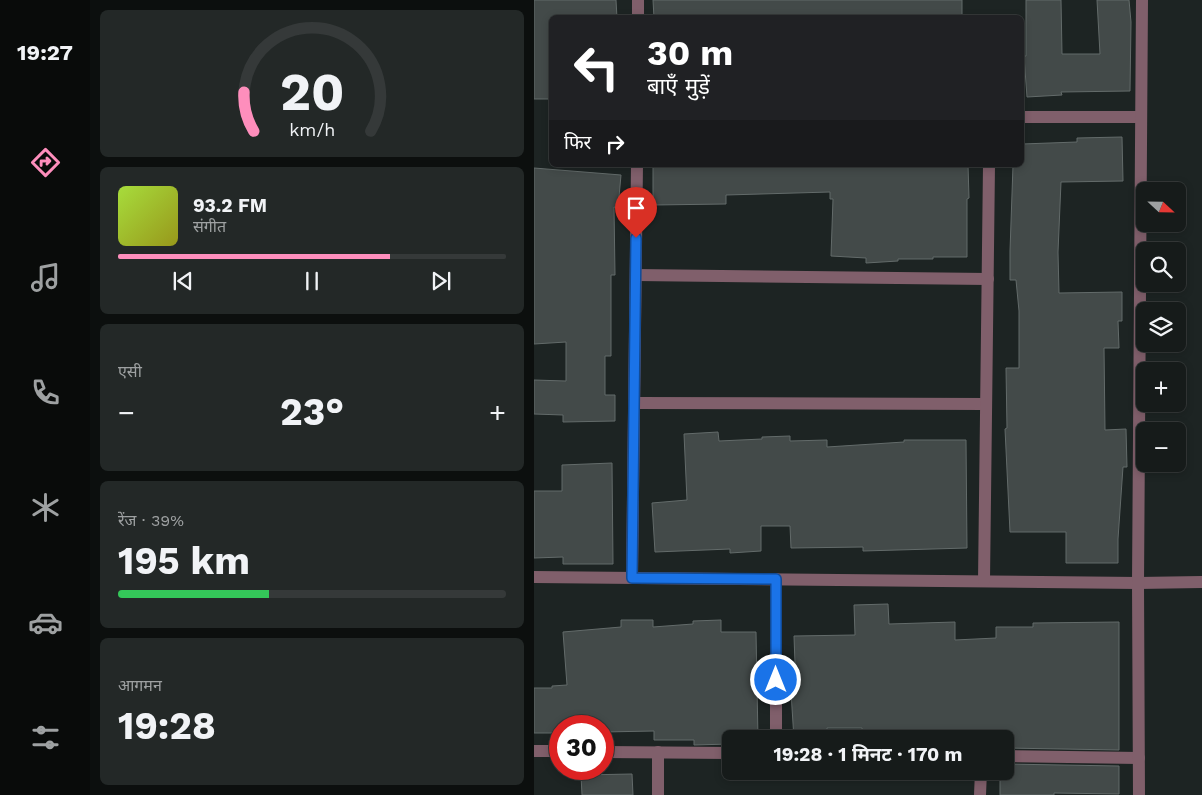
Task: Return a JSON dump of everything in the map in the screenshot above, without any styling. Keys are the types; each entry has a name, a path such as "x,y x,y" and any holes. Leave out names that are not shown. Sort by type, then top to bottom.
{"street":[{"path":"638,0 638,15"},
{"path":"1139,795 1138,583 1142,0"},
{"path":"1024,117 1141,117"},
{"path":"632,578 637,167"},
{"path":"984,582 989,167"},
{"path":"636,275 988,279"},
{"path":"634,403 986,404"},
{"path":"534,577 984,582 1202,582"},
{"path":"776,579 776,730"},
{"path":"534,751 549,752"},
{"path":"614,752 722,753"},
{"path":"658,752 658,795"},
{"path":"1014,756 1138,758"},
{"path":"980,795 981,780"}],"building":[{"path":"534,0 616,0 617,15 549,15 549,99 534,99"},
{"path":"653,0 962,0 962,15 654,15"},
{"path":"1026,0 1061,0 1062,54 1100,54 1097,0 1129,0 1131,22 1130,91 1061,92 1062,95 1027,97 1024,56 1026,56"},
{"path":"1122,137 1123,181 1061,182 1058,252 1059,293 1122,292 1122,321 1118,321 1119,348 1104,348 1105,430 1126,429 1127,467 1123,467 1118,563 1066,563 1066,532 1010,532 1005,429 1007,428 1006,368 1019,368 1019,311 1016,280 1010,280 1013,167 1024,167 1024,144 1077,142 1077,138"},
{"path":"653,167 968,167 967,257 898,259 898,261 866,263 866,258 831,256 833,199 830,199 830,192 726,195 726,204 653,205"},
{"path":"534,168 621,175 618,208 614,207 615,275 611,275 611,356 605,356 605,395 615,395 615,421 563,422 563,415 534,414 534,380 566,381 566,342 534,344"},
{"path":"718,432 719,441 790,436 790,441 827,440 827,447 904,442 904,440 966,440 967,548 863,551 863,547 791,548 790,526 761,526 761,551 730,553 730,549 655,552 652,503 687,500 684,434"},
{"path":"612,463 613,564 563,564 563,557 534,558 534,491 562,491 562,465"},
{"path":"888,604 889,624 955,622 955,640 996,638 996,627 1033,627 1033,623 1119,622 1119,750 1014,748 1014,730 862,730 862,728 827,728 827,730 793,730 791,692 796,691 794,636 855,635 854,605"},
{"path":"621,620 653,620 653,627 693,624 693,621 721,620 721,632 756,632 758,730 722,730 722,744 694,745 694,740 654,740 654,731 614,732 614,715 549,715 549,733 534,733 534,688 552,688 552,686 567,685 563,632 621,627"},
{"path":"1014,764 1119,766 1119,794 1054,793 1054,795 1000,795 1000,780 1014,780"},
{"path":"614,774 632,774 633,795 582,795 581,780 614,780"}],"route":[{"path":"636,238 632,578 776,579 776,680"}]}
